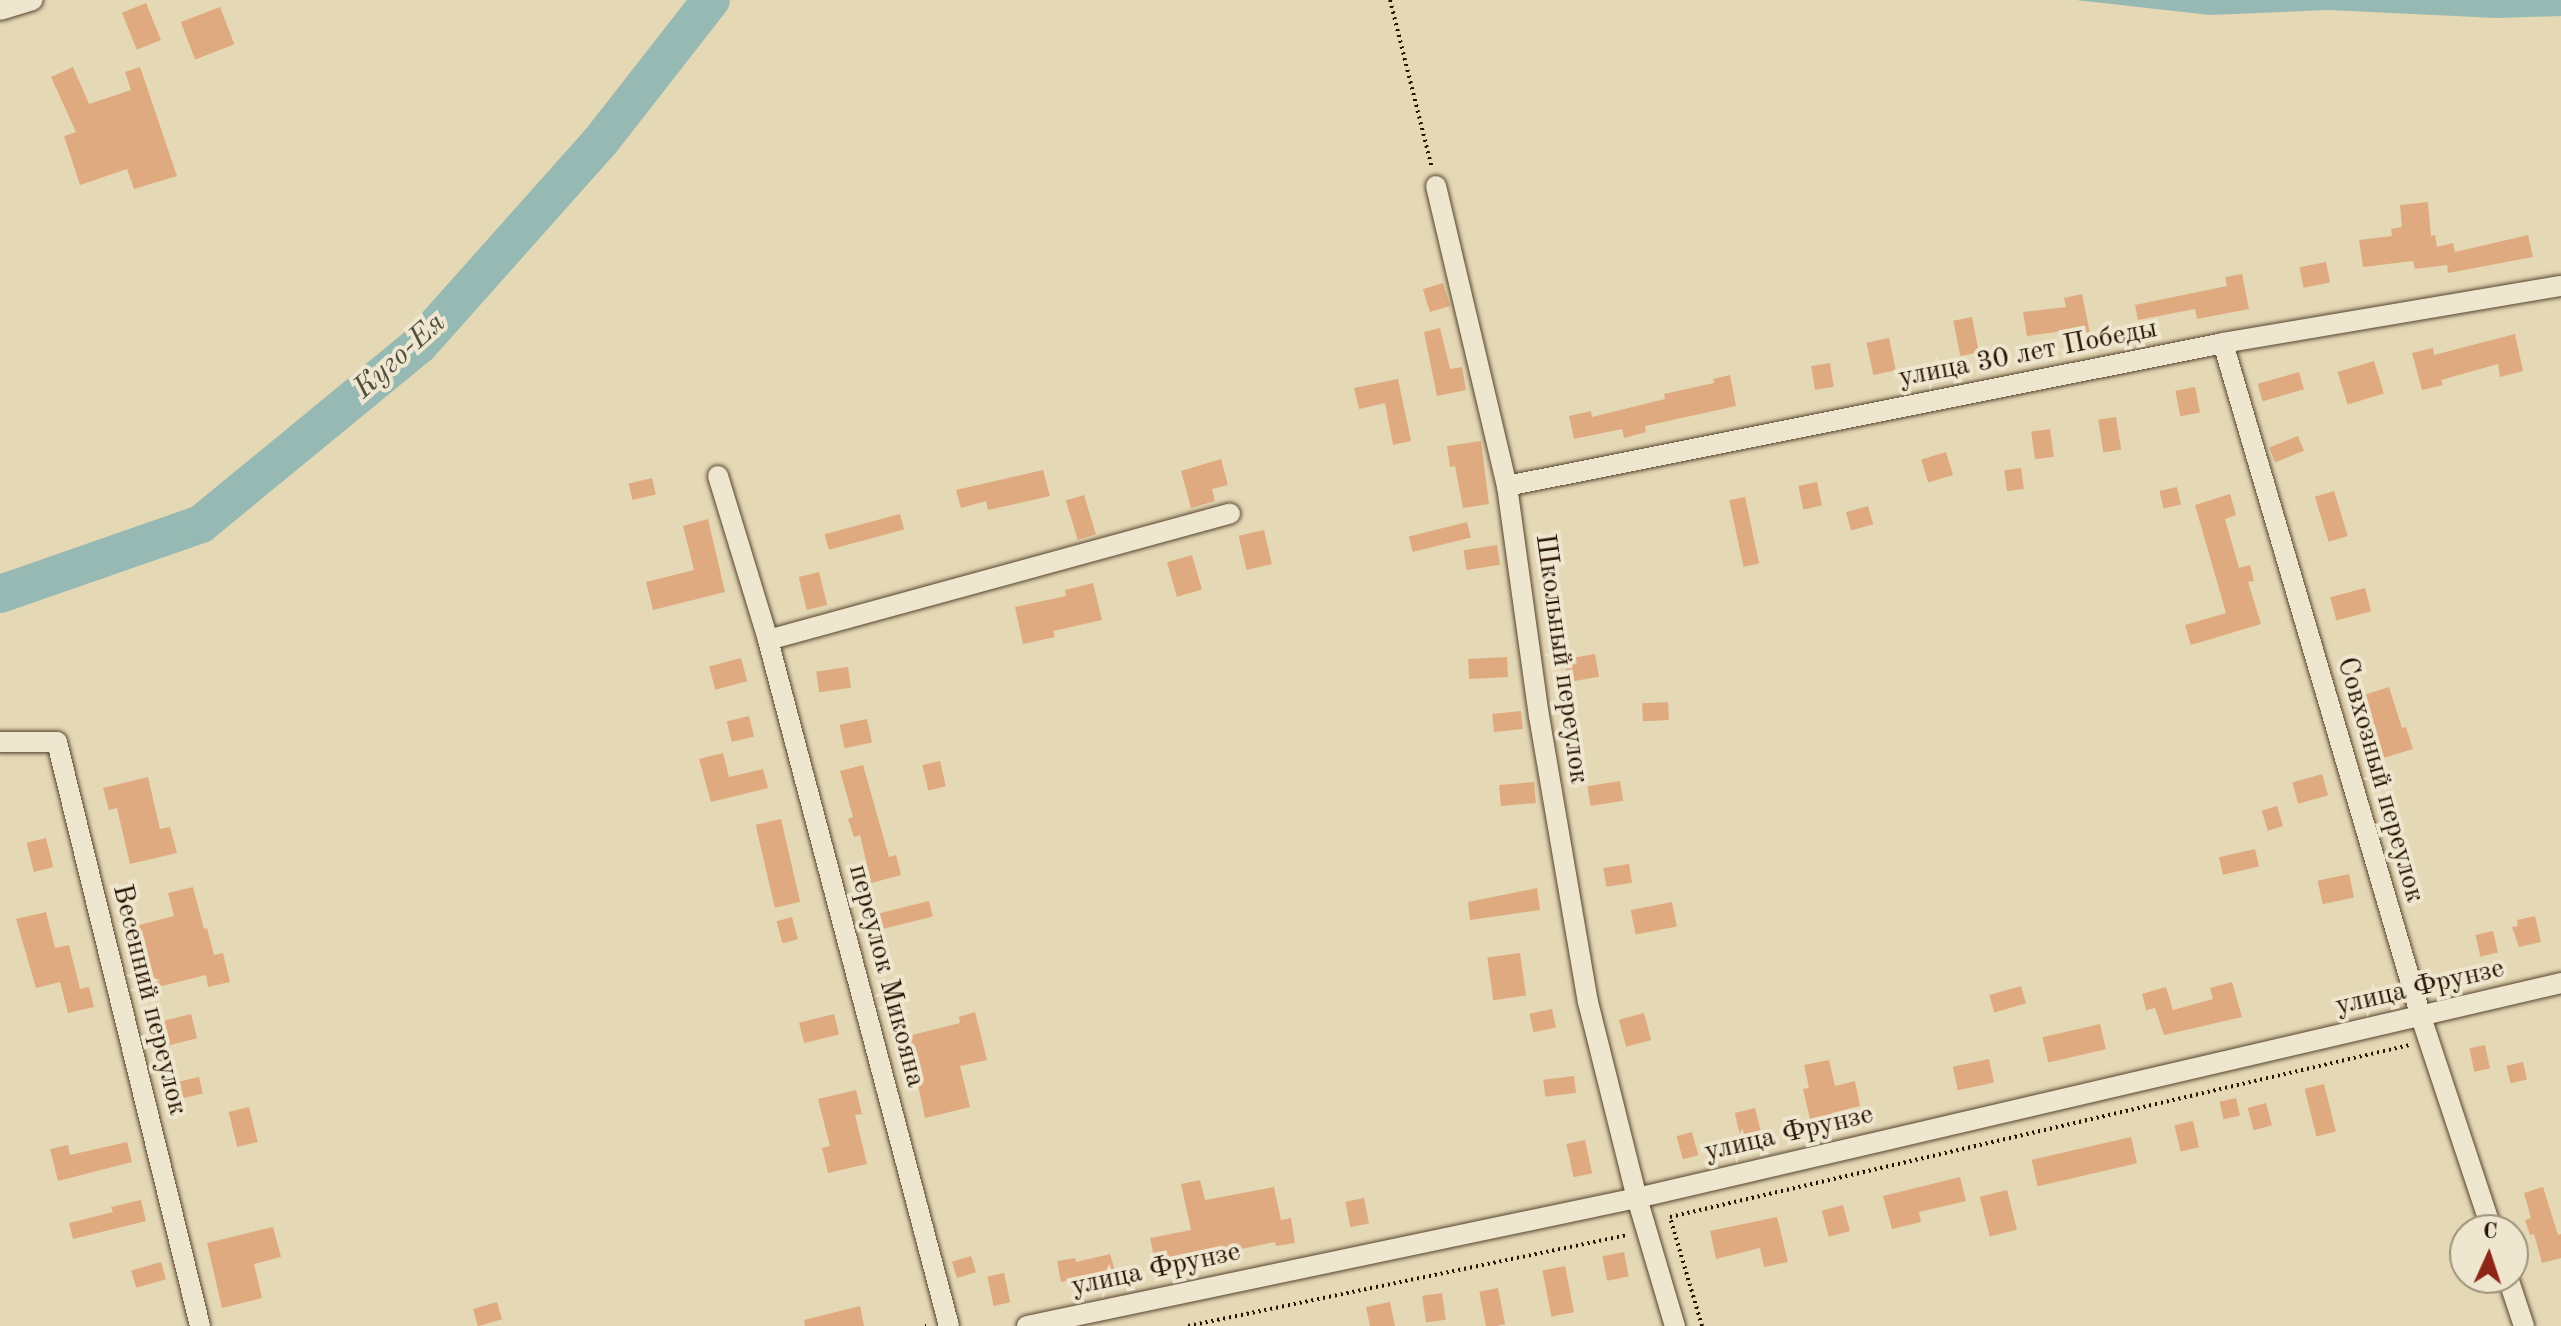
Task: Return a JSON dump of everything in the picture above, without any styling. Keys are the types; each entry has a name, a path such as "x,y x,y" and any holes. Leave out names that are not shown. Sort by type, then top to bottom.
{"street":[{"path":"0,10 32,0"},
{"name":"Школьный переулок","path":"1436,186 1507,486 1539,716 1588,1002 1637,1198 1675,1326"},
{"name":"улица 30 лет Победы","path":"1507,486 2223,343 2561,286"},
{"name":"Совхозный переулок","path":"2223,343 2428,1041 2487,1214"},
{"name":"переулок Микояна","path":"718,476 768,640 949,1326"},
{"path":"768,640 1230,514"},
{"name":"Весенний переулок","path":"0,742 57,742 200,1326"},
{"name":"улица Фрунзе","path":"1027,1326 1637,1198 2561,983"},
{"path":"2513,1294 2524,1326"}],"path":[{"path":"1390,0 1436,186"},
{"path":"1188,1326 1646,1229 1670,1217 2428,1041"},
{"path":"1670,1217 1702,1326"}],"water":[{"path":"2076,0 2561,0 2561,16 2497,18 2328,10 2210,15"}],"building":[{"path":"146,3 161,40 137,50 122,13"},
{"path":"220,7 234,44 195,59 181,22"},
{"path":"73,67 89,104 131,90 125,72 140,67 177,176 134,189 127,169 80,185 64,136 76,132 51,77"},
{"path":"2428,202 2431,236 2435,235 2437,247 2453,243 2455,252 2528,235 2533,257 2448,273 2447,265 2415,269 2413,261 2363,267 2359,240 2392,236 2391,229 2402,227 2400,205"},
{"path":"2326,262 2330,283 2304,288 2299,267"},
{"path":"2242,274 2249,309 2197,319 2195,309 2138,320 2135,305 2227,286 2225,277"},
{"path":"1443,283 1450,306 1430,312 1423,289"},
{"path":"2082,294 2090,333 2072,337 2070,330 2027,336 2023,312 2066,307 2064,298"},
{"path":"1972,317 1979,352 1960,356 1953,321"},
{"path":"1440,328 1450,369 1462,367 1466,390 1437,396 1424,332"},
{"path":"2515,334 2523,371 2500,377 2498,364 2441,380 2443,385 2422,390 2412,353 2433,348 2434,355"},
{"path":"1889,338 1896,370 1873,375 1867,343"},
{"path":"2374,361 2384,394 2348,405 2338,372"},
{"path":"1830,363 1834,387 1815,390 1811,366"},
{"path":"2299,372 2304,389 2263,401 2258,384"},
{"path":"1730,375 1736,406 1645,426 1646,432 1624,438 1622,429 1574,439 1569,416 1591,411 1592,417 1665,399 1664,394 1714,383 1713,379"},
{"path":"1398,379 1411,441 1393,445 1385,403 1359,409 1354,388"},
{"path":"2195,387 2200,413 2180,416 2175,391"},
{"path":"2116,417 2121,450 2103,452 2098,420"},
{"path":"2050,429 2054,457 2035,459 2031,432"},
{"path":"2298,436 2304,451 2275,462 2269,448"},
{"path":"1481,441 1489,504 1463,508 1455,466 1450,467 1447,446"},
{"path":"1946,452 1953,475 1928,483 1921,460"},
{"path":"1221,459 1228,485 1212,489 1215,501 1191,508 1181,471"},
{"path":"2021,468 2024,489 2007,491 2004,470"},
{"path":"1043,470 1050,496 988,510 986,501 961,508 956,490"},
{"path":"652,478 656,495 632,500 629,483"},
{"path":"1817,482 1822,505 1803,509 1798,486"},
{"path":"2177,487 2181,505 2164,509 2159,491"},
{"path":"2334,491 2348,536 2329,542 2315,497"},
{"path":"2230,494 2236,515 2225,519 2239,568 2250,565 2254,581 2248,582 2261,624 2191,645 2185,625 2226,613 2195,505"},
{"path":"1084,495 1096,534 1078,540 1066,501"},
{"path":"1745,497 1759,564 1743,567 1729,500"},
{"path":"1868,506 1873,524 1851,531 1846,512"},
{"path":"900,514 904,529 829,550 825,534"},
{"path":"708,519 725,592 653,610 646,582 694,570 683,526"},
{"path":"1467,522 1471,538 1413,552 1409,537"},
{"path":"1264,530 1272,564 1247,570 1239,536"},
{"path":"1497,545 1500,565 1467,570 1463,550"},
{"path":"1192,555 1202,590 1177,597 1167,562"},
{"path":"819,572 827,605 807,610 799,577"},
{"path":"1093,583 1102,620 1053,631 1055,637 1023,644 1015,607 1066,596 1065,590"},
{"path":"2365,588 2371,611 2336,620 2330,597"},
{"path":"1595,654 1599,677 1567,682 1563,660"},
{"path":"1507,657 1508,677 1469,679 1468,659"},
{"path":"741,658 747,681 715,690 709,667"},
{"path":"848,667 851,688 819,692 816,671"},
{"path":"2389,687 2402,728 2406,727 2413,749 2380,759 2364,695"},
{"path":"1668,702 1669,720 1643,721 1642,703"},
{"path":"1521,711 1523,729 1494,732 1492,714"},
{"path":"749,716 754,736 732,742 727,722"},
{"path":"867,719 872,742 845,748 840,725"},
{"path":"723,753 729,777 763,769 768,788 711,802 699,759"},
{"path":"940,761 946,786 928,790 922,765"},
{"path":"863,765 889,857 896,855 901,875 871,883 860,835 854,837 848,819 853,817 840,771"},
{"path":"2322,774 2328,795 2298,804 2292,783"},
{"path":"148,777 160,829 170,827 177,853 130,864 117,808 109,810 103,788"},
{"path":"1620,781 1623,801 1591,806 1587,786"},
{"path":"1534,782 1536,803 1501,806 1499,785"},
{"path":"2277,806 2283,826 2268,831 2262,811"},
{"path":"781,819 800,902 775,908 756,825"},
{"path":"46,838 53,867 34,872 27,843"},
{"path":"2255,849 2259,867 2223,875 2219,857"},
{"path":"1629,864 1632,883 1606,887 1603,868"},
{"path":"2349,874 2354,897 2323,904 2318,881"},
{"path":"193,887 214,955 223,953 230,982 208,987 206,975 150,989 135,926 174,916 168,893"},
{"path":"1537,888 1540,910 1470,920 1468,902"},
{"path":"929,901 933,917 881,929 878,914"},
{"path":"1672,902 1677,927 1636,935 1631,910"},
{"path":"46,912 55,948 69,945 80,989 89,987 94,1007 68,1013 60,982 36,988 16,919"},
{"path":"2535,916 2541,942 2519,947 2512,927 2518,926 2517,920"},
{"path":"792,917 798,939 782,943 777,921"},
{"path":"2493,931 2498,952 2480,956 2475,935"},
{"path":"1520,953 1526,996 1493,1000 1487,958"},
{"path":"2232,982 2242,1017 2164,1035 2155,1008 2146,1010 2142,994 2166,987 2173,1010 2213,999 2210,988"},
{"path":"2021,986 2026,1003 1994,1012 1989,995"},
{"path":"1552,1009 1556,1028 1533,1032 1530,1014"},
{"path":"975,1012 987,1060 960,1066 970,1107 925,1118 908,1036 960,1023 959,1017"},
{"path":"1644,1013 1651,1040 1626,1047 1619,1020"},
{"path":"191,1014 197,1038 164,1046 158,1022"},
{"path":"834,1014 839,1034 804,1043 799,1023"},
{"path":"2100,1024 2106,1049 2048,1063 2043,1037"},
{"path":"2485,1045 2490,1068 2474,1072 2469,1048"},
{"path":"1989,1059 1994,1082 1958,1090 1953,1067"},
{"path":"1829,1060 1835,1086 1855,1081 1860,1106 1832,1113 1835,1123 1812,1128 1803,1089 1809,1088 1804,1065"},
{"path":"2523,1062 2527,1080 2510,1083 2506,1066"},
{"path":"1574,1076 1576,1093 1545,1097 1543,1080"},
{"path":"199,1077 203,1094 174,1100 170,1084"},
{"path":"2324,1084 2336,1132 2316,1136 2305,1089"},
{"path":"856,1090 862,1114 855,1115 867,1164 828,1173 822,1148 830,1146 818,1099"},
{"path":"2236,1098 2240,1116 2223,1119 2219,1102"},
{"path":"2266,1103 2272,1125 2254,1130 2248,1108"},
{"path":"249,1107 258,1142 237,1147 229,1112"},
{"path":"1755,1108 1762,1137 1742,1142 1735,1113"},
{"path":"2193,1121 2199,1147 2181,1152 2174,1125"},
{"path":"1692,1132 1698,1155 1683,1159 1677,1136"},
{"path":"2131,1137 2137,1163 2038,1186 2032,1160"},
{"path":"1585,1140 1592,1173 1573,1177 1566,1144"},
{"path":"127,1142 132,1162 58,1181 50,1149 68,1145 70,1155"},
{"path":"1960,1177 1966,1201 1919,1212 1921,1222 1892,1229 1883,1196"},
{"path":"1200,1180 1205,1200 1274,1187 1281,1220 1291,1218 1295,1243 1276,1246 1275,1242 1222,1253 1223,1258 1157,1271 1150,1238 1191,1230 1181,1184"},
{"path":"2543,1187 2558,1235 2561,1234 2561,1258 2542,1263 2534,1234 2530,1235 2529,1232 2531,1218 2524,1193"},
{"path":"2007,1190 2017,1230 1990,1237 1980,1197"},
{"path":"1364,1198 1369,1224 1350,1227 1345,1202"},
{"path":"141,1200 146,1221 73,1239 69,1223 113,1212 111,1207"},
{"path":"1843,1205 1850,1231 1829,1237 1822,1211"},
{"path":"1777,1217 1788,1262 1764,1267 1760,1248 1716,1259 1710,1231"},
{"path":"273,1227 281,1257 254,1264 262,1298 222,1308 207,1243"},
{"path":"1624,1252 1629,1277 1607,1281 1602,1256"},
{"path":"1110,1254 1115,1271 1061,1282 1057,1261 1075,1258 1076,1262"},
{"path":"971,1256 976,1272 957,1278 952,1262"},
{"path":"161,1262 166,1279 136,1288 131,1271"},
{"path":"1565,1266 1574,1312 1551,1317 1542,1270"},
{"path":"1004,1273 1010,1302 994,1306 987,1277"},
{"path":"1498,1288 1505,1324 1486,1326 1479,1292"},
{"path":"1442,1293 1446,1320 1426,1323 1422,1296"},
{"path":"497,1302 502,1319 478,1326 473,1309"},
{"path":"1390,1302 1395,1326 1370,1326 1366,1307"},
{"path":"860,1306 864,1326 805,1326 804,1320"}],"waterway":[{"name":"Куго-Ея","path":"0,594 201,524 419,345 600,142 711,0"}]}
